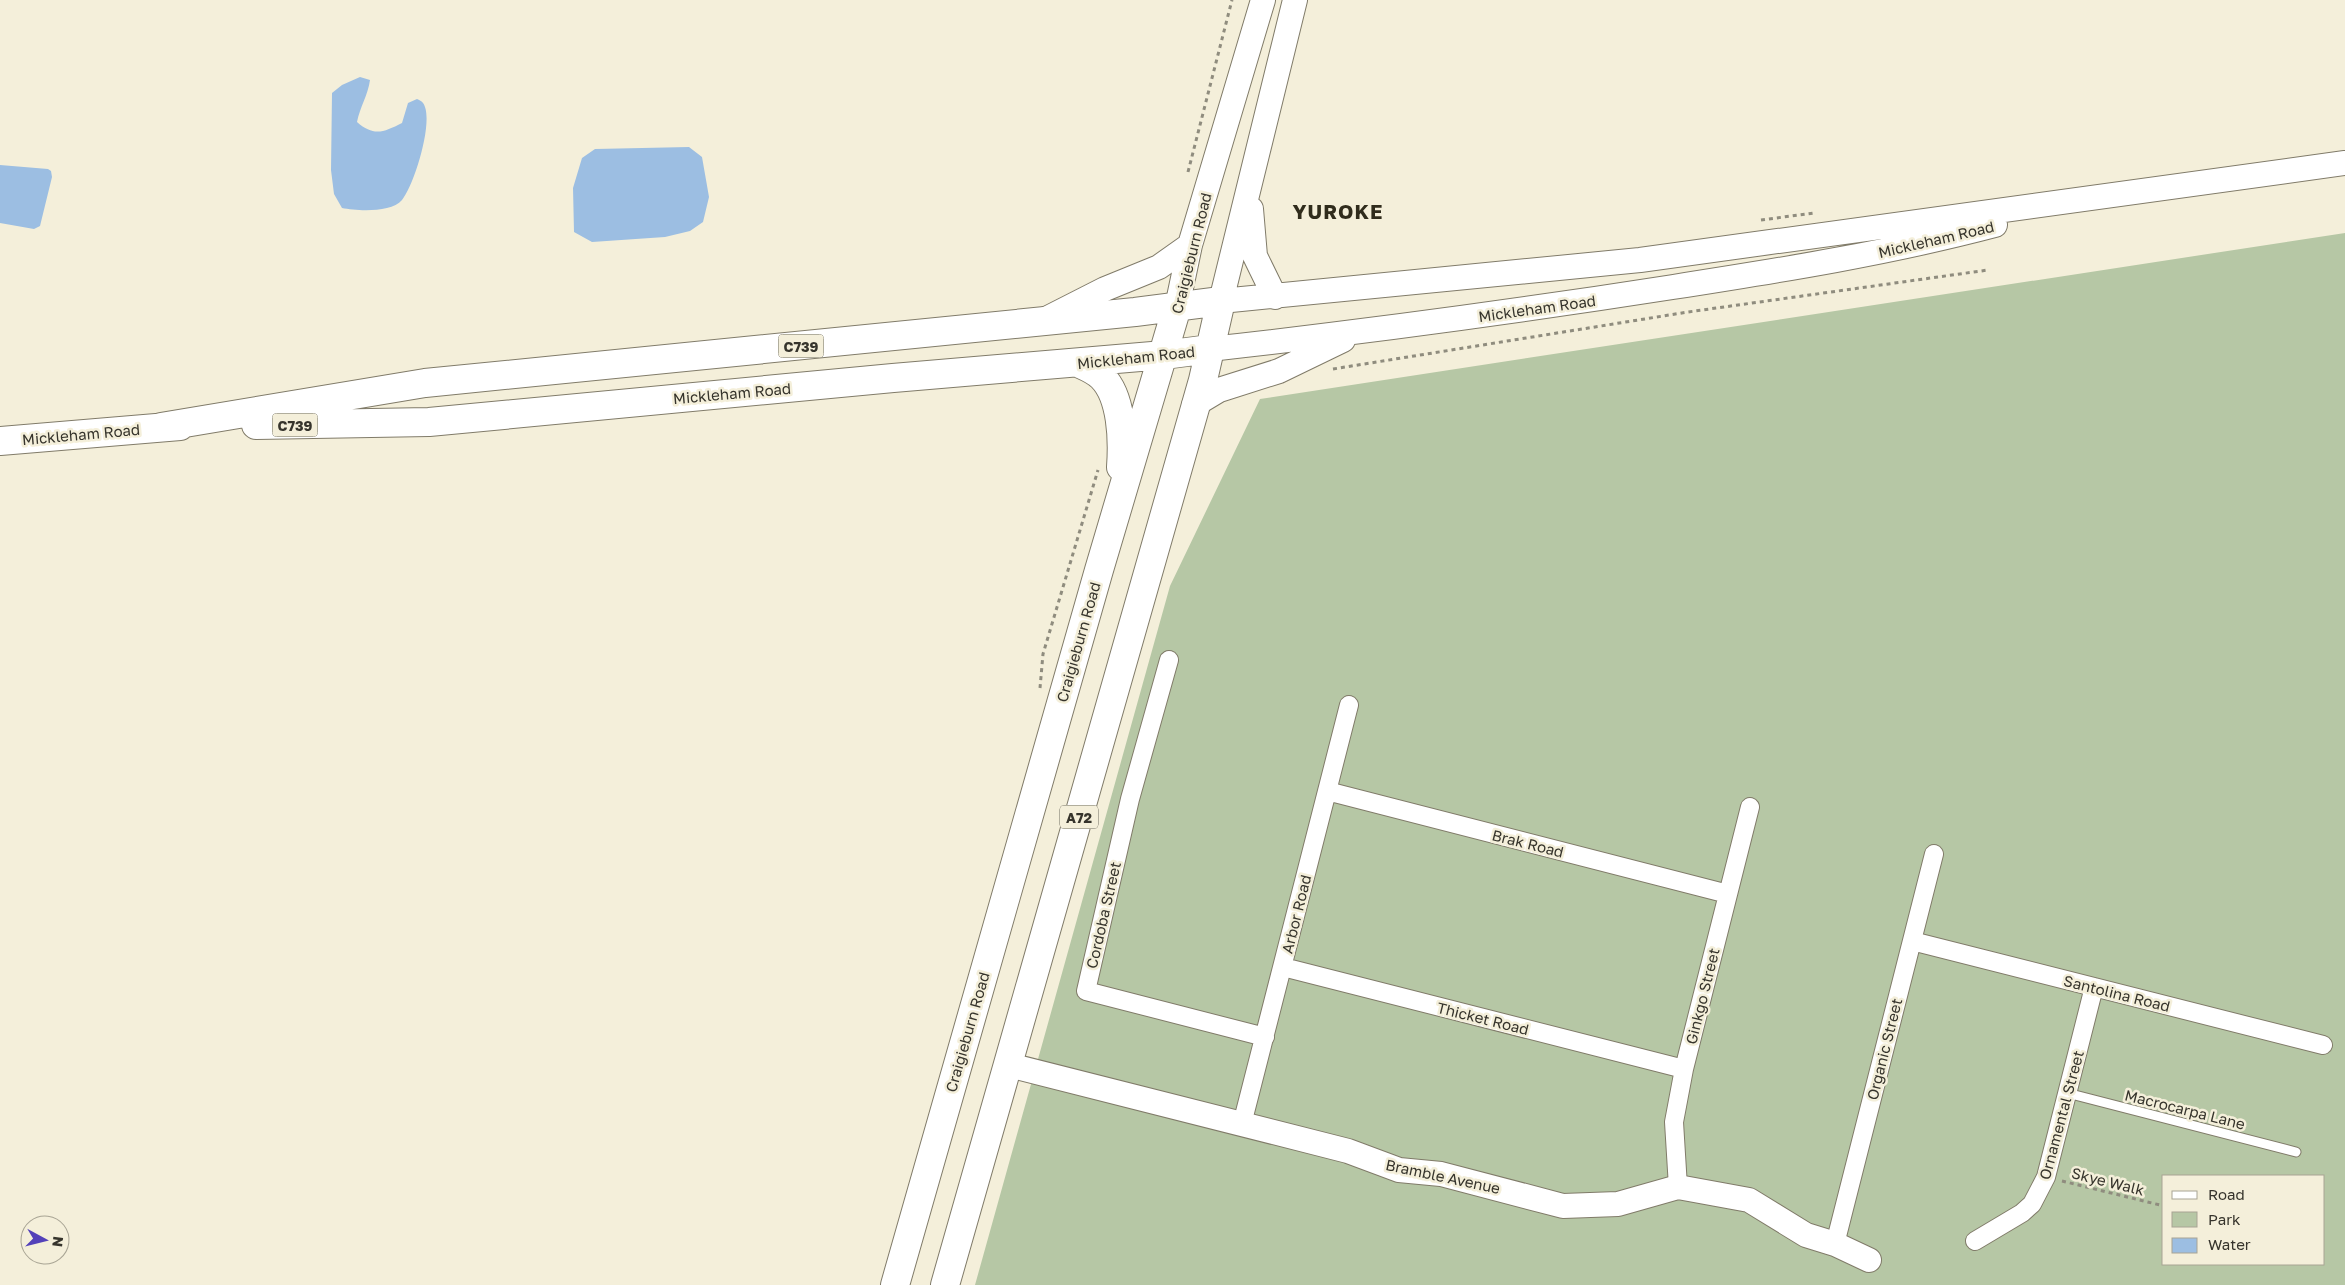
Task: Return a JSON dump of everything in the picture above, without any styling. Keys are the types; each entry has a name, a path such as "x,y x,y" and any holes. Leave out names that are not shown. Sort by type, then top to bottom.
{"main road":[{"name":"Craigieburn Road","path":"895,1285 1118,506 1164,355 1177,307 1190,245 1263,0"},
{"path":"1221,302 1295,0"},
{"name":"Mickleham Road","path":"161,427 425,383 1640,260 2345,163"},
{"path":"1250,180 1255,256 1275,297"},
{"name":"Mickleham Road","path":"0,441 161,427 429,422 1164,355 1508,313 1803,267 1932,242 2098,198"},
{"path":"1040,322 1104,289 1159,267 1190,245"},
{"name":"A72","path":"945,1285 1009,1065 1210,349 1221,302"},
{"path":"1194,405 1218,390 1279,371 1360,331"},
{"path":"1078,363 1092,369 1103,377 1118,410 1122,427 1122,442 1118,506"},
{"name":"Bramble Avenue","path":"1009,1065 1348,1151 1400,1170 1441,1174 1563,1206 1618,1204 1678,1187 1749,1200 1806,1235 1835,1244 1869,1260"}],"street":[{"name":"Cordoba Street","path":"1169,660 1130,800 1086,991 1265,1037"},
{"name":"Arbor Road","path":"1242,1124 1349,705"},
{"name":"Brak Road","path":"1327,791 1728,894"},
{"name":"Ginkgo Street","path":"1678,1187 1674,1122 1684,1069 1750,807"},
{"name":"Organic Street","path":"1835,1244 1934,854"},
{"name":"Santolina Road","path":"1912,941 2323,1046"},
{"name":"Thicket Road","path":"1282,966 1684,1069"},
{"name":"Ornamental Street","path":"1975,1241 2022,1213 2032,1204 2046,1177 2094,987"}],"lane":[{"name":"Macrocarpa Lane","path":"2067,1093 2296,1152"}],"path":[{"path":"1186,179 1232,0"},
{"path":"1755,221 1822,212"},
{"path":"1329,370 1688,312 1988,270"},
{"path":"1039,698 1043,654 1098,469"},
{"name":"Skye Walk","path":"2046,1177 2162,1206"}],"green space":[{"path":"2345,233 2345,1285 975,1285 1170,586 1260,399"}],"water":[{"path":"360,77 370,80 357,122 363,127 379,132 402,123 408,103 417,99 423,102 426,111 425,137 422,152 412,181 402,200 397,204 382,209 356,210 342,208 334,194 331,170 332,93 342,85"},
{"path":"689,147 702,157 709,197 703,222 690,231 665,237 592,242 574,232 573,188 582,158 595,149"},
{"path":"0,165 48,169 51,171 52,177 40,226 34,229 0,223"}],"district":[{"name":"YUROKE","path":"1338,211"}]}
